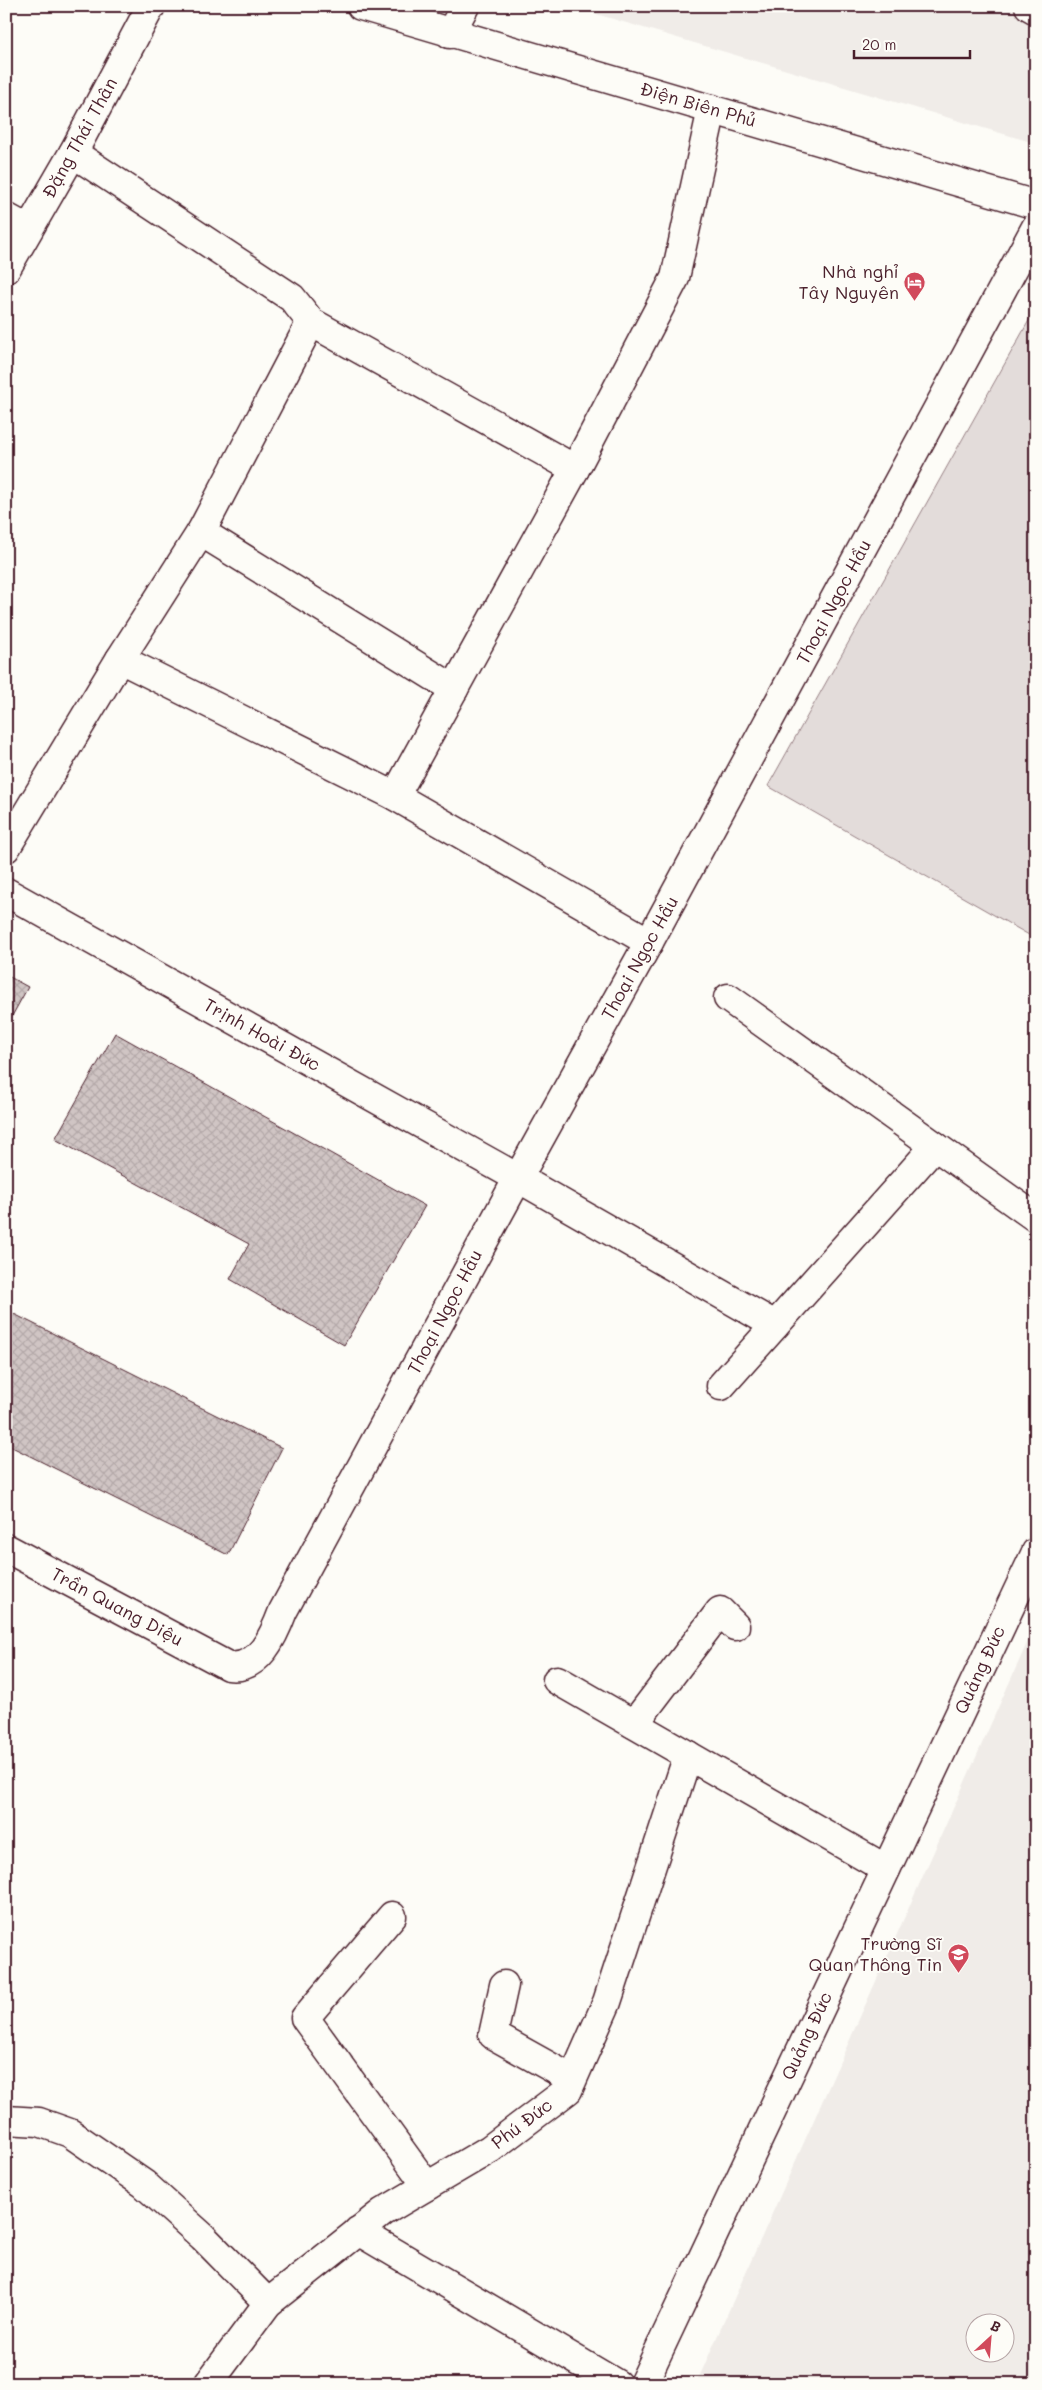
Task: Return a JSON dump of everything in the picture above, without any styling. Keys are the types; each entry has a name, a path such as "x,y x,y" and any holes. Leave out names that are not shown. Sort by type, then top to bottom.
{"street":[{"name":"Đặng Thái Thân","path":"6,268 17,223 73,153 152,6"},
{"name":"Điện Biên Phủ","path":"361,6 450,34 1036,205"},
{"path":"450,34 465,6"},
{"path":"1029,6 1036,10"},
{"path":"395,796 574,469 675,278 712,109"},
{"path":"73,153 292,298 311,322 574,469"},
{"name":"Thoại Ngọc Hầu","path":"228,1666 237,1667 248,1664 273,1636 283,1611 518,1178 649,942 1036,228"},
{"path":"6,848 120,659 201,532 311,322"},
{"path":"201,532 454,689"},
{"path":"120,659 395,796 649,942"},
{"name":"Trịnh Hoài Đức","path":"6,892 518,1178 775,1325"},
{"path":"728,998 1036,1218"},
{"path":"721,1386 935,1146"},
{"name":"Trần Quang Diệu","path":"6,1548 228,1666"},
{"name":"Quảng Đức","path":"643,2384 1036,1552"},
{"path":"634,1724 720,1611 735,1626"},
{"path":"557,1680 886,1869"},
{"name":"Phú Đức","path":"208,2384 268,2303 383,2212 490,2148 568,2090 607,2002 688,1755"},
{"path":"392,1916 305,2018 427,2186"},
{"path":"504,1985 493,2034 572,2079"},
{"path":"6,2120 39,2122 70,2133 144,2184 203,2238 268,2303"},
{"path":"358,2232 617,2384"}],"shaded area":[{"path":"569,6 1036,6 1036,134 1031,142"},
{"path":"1036,308 1036,939 768,786"},
{"name":"Trường Sĩ Quan Thông Tin","path":"1036,1623 1036,2384 696,2384"}],"building":[{"path":"6,975 28,987 6,1027"},
{"path":"115,1033 425,1206 344,1345 230,1279 249,1244 55,1139"},
{"path":"6,1310 282,1448 228,1555 6,1444"}],"place":[{"name":"Nhà nghỉ Tây Nguyên","path":"915,301"},
{"name":"Trường Sĩ Quan Thông Tin","path":"958,1973"}]}
